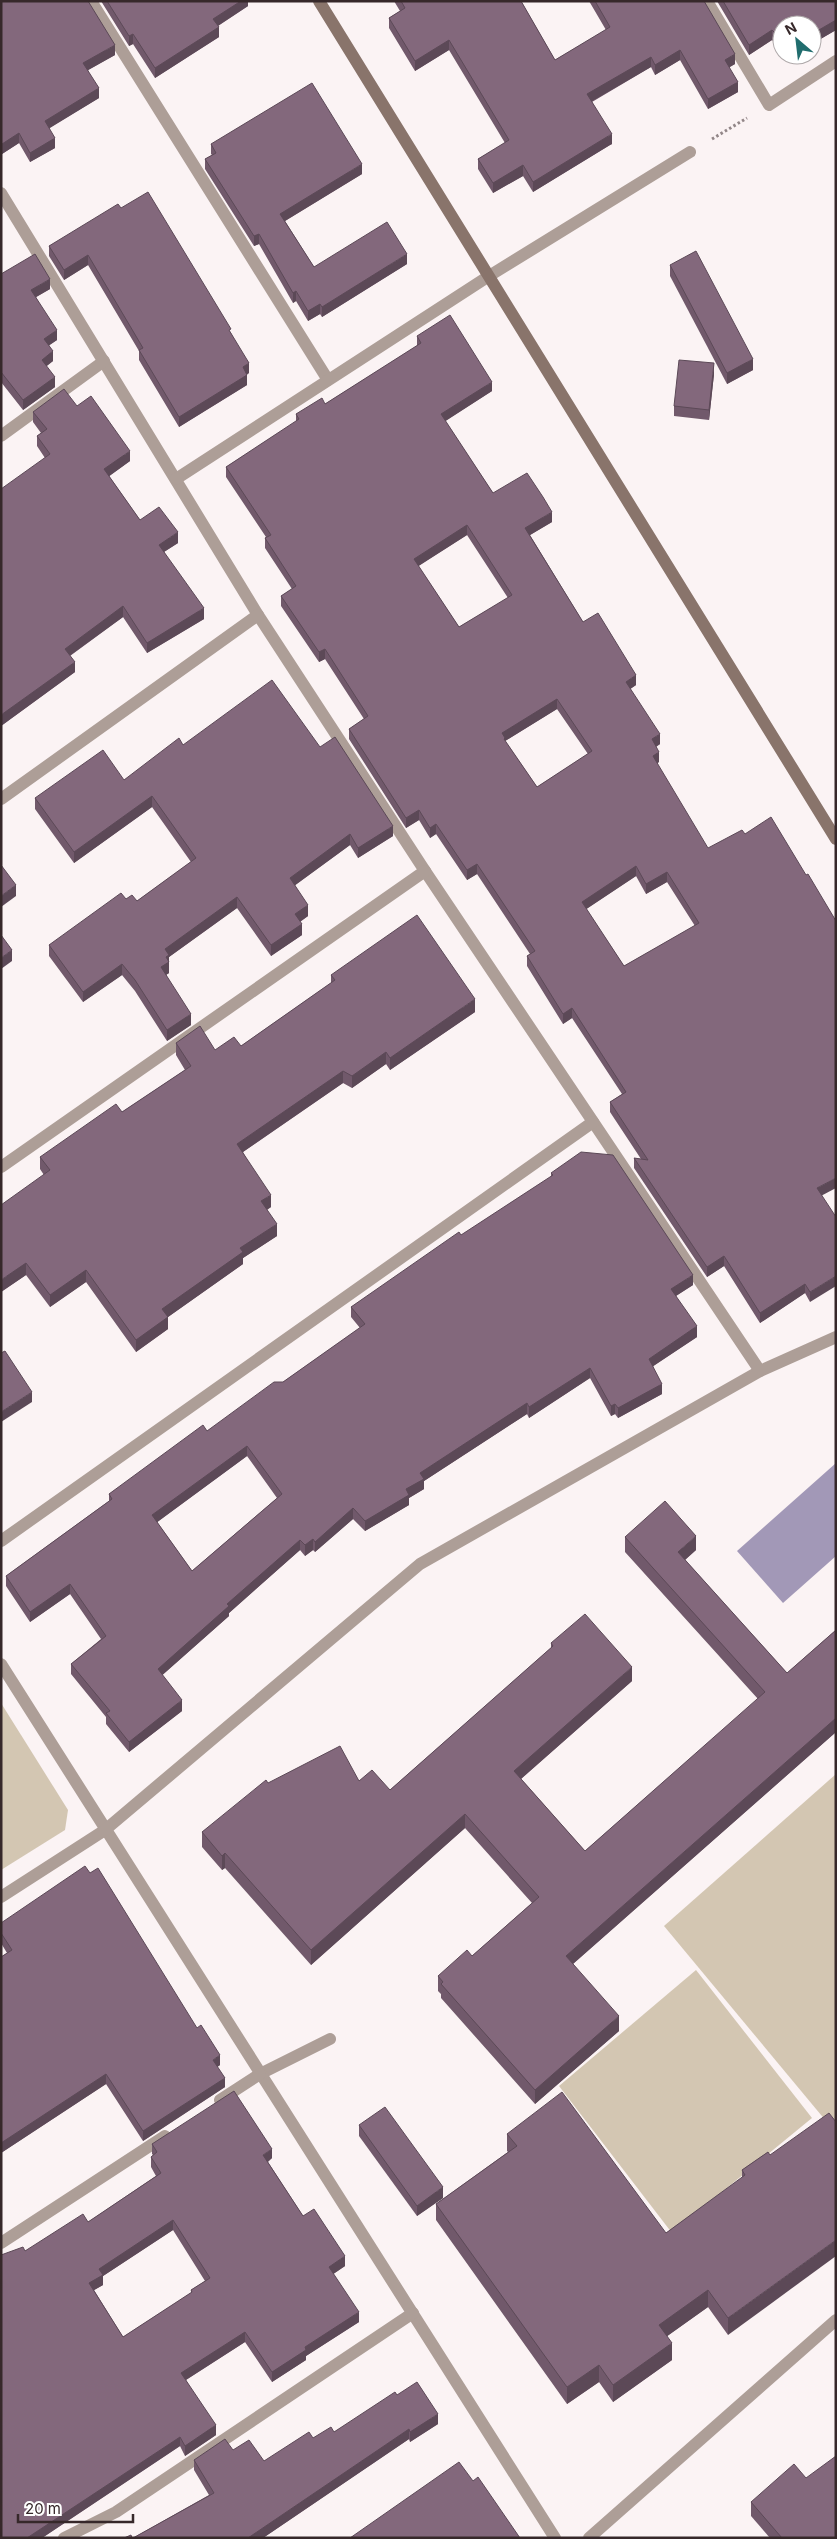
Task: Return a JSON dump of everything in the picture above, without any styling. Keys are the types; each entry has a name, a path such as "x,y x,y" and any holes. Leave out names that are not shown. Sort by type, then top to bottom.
{"street":[{"path":"92,1 328,380"},
{"path":"319,1 836,839"},
{"path":"707,1 769,105 836,61"},
{"path":"176,479 489,276 690,152"},
{"path":"1,193 258,616 425,871 760,1371"},
{"path":"1,436 104,361"},
{"path":"1,800 258,616"},
{"path":"1,1167 425,871"},
{"path":"1,1541 593,1122"},
{"path":"1,1897 105,1830 420,1564 760,1371 836,1337"},
{"path":"1,1664 555,2538"},
{"path":"210,2107 260,2074 330,2039"},
{"path":"1,2243 176,2129"},
{"path":"64,2538 116,2512 413,2313"},
{"path":"596,2535 836,2320"}],"path":[{"path":"690,152 769,105"}],"shaded area":[{"path":"836,1463 836,1556 783,1603 737,1551"},
{"path":"1,1703 68,1810 65,1830 1,1870"},
{"path":"836,1774 836,2133 664,1926"},
{"path":"696,1970 812,2118 672,2233 559,2086"}],"building":[{"path":"1,1 88,1 115,45 83,63 99,88 45,121 55,138 30,153 19,133 2,144 1,142"},
{"path":"107,1 241,1 213,19 219,27 155,68 133,34 129,36"},
{"path":"401,1 521,1 555,60 610,27 595,1 704,1 735,54 725,60 738,82 708,99 680,50 655,65 651,57 587,94 612,134 533,182 523,165 493,183 478,159 509,140 449,40 415,61 389,18 405,8"},
{"path":"723,1 836,1 836,20 822,28 822,15 772,15 772,30 749,45"},
{"path":"312,83 362,164 280,214 314,267 387,222 407,254 322,307 320,304 308,311 296,291 293,293 259,234 254,236 205,159 216,153 211,144"},
{"path":"148,192 231,329 229,330 249,363 243,367 247,375 179,417 139,350 143,348 88,255 64,270 49,246 118,204 121,208"},
{"path":"696,251 753,359 727,373 670,265"},
{"path":"35,254 50,279 31,290 57,330 44,339 53,351 42,360 55,377 23,400 1,372 1,274"},
{"path":"450,315 492,382 441,414 493,493 527,473 543,497 552,512 525,528 583,622 598,613 636,675 626,682 660,734 652,739 659,752 653,756 708,848 742,830 745,834 771,817 836,921 836,1178 817,1188 836,1217 836,1276 810,1292 805,1284 760,1313 724,1256 707,1267 634,1158 648,1160 610,1102 626,1092 572,1008 563,1014 527,956 535,951 477,864 467,870 436,824 430,828 419,810 406,818 349,729 368,716 325,649 319,652 281,596 296,586 265,538 271,535 226,467 299,419 296,414 322,398 325,404 421,343 417,336","holes":["467,525 512,595 459,627 414,559","557,699 592,751 537,787 504,739 502,733","636,866 646,884 667,872 699,923 624,966 582,902"]},
{"path":"679,360 714,363 709,410 674,406"},
{"path":"64,389 77,406 91,396 130,451 104,469 140,520 159,507 178,532 159,545 204,608 147,643 123,606 65,649 75,662 1,715 1,489 50,454 37,436 47,429 33,412"},
{"path":"272,680 320,747 335,737 393,826 358,848 350,834 290,878 308,905 295,914 302,924 271,945 237,897 165,949 169,955 166,957 169,962 161,967 191,1014 167,1030 135,980 122,964 83,992 49,945 121,893 126,899 132,895 137,901 196,858 152,796 74,852 35,798 103,750 124,780 179,738 183,745"},
{"path":"1,865 16,885 1,896"},
{"path":"417,915 475,999 390,1058 386,1052 352,1076 343,1071 237,1144 271,1195 261,1201 277,1224 240,1248 243,1252 162,1309 168,1317 136,1340 86,1270 50,1295 26,1263 1,1280 1,1205 50,1170 40,1157 116,1104 122,1112 191,1066 176,1043 200,1026 215,1050 234,1037 241,1046 335,980 331,975"},
{"path":"1,935 12,950 1,958"},
{"path":"581,1152 613,1155 693,1275 671,1289 697,1326 649,1359 662,1384 618,1408 615,1404 611,1406 590,1368 529,1407 527,1403 420,1473 424,1479 406,1489 409,1495 365,1521 353,1508 315,1542 313,1539 305,1545 300,1540 227,1604 229,1606 158,1669 182,1700 129,1742 106,1713 110,1711 71,1664 106,1636 70,1584 30,1612 6,1576 112,1499 109,1494 203,1425 207,1431 274,1382 283,1382 365,1324 351,1307 459,1232 461,1235 553,1175 551,1173","holes":["247,1446 282,1494 192,1571 152,1515"]},
{"path":"5,1351 32,1392 1,1412 1,1353"},
{"path":"665,1501 696,1536 678,1552 787,1673 836,1630 836,1718 566,1956 619,2016 535,2090 441,1984 443,1982 438,1976 467,1950 472,1956 539,1897 465,1814 311,1950 225,1853 222,1856 202,1832 266,1780 268,1783 340,1746 359,1781 372,1770 390,1790 553,1646 551,1643 585,1614 632,1667 514,1771 585,1851 765,1692 625,1537"},
{"path":"85,1866 90,1873 98,1868 197,2028 201,2025 220,2055 213,2060 225,2078 143,2131 106,2074 1,2143 1,1957 12,1950 1,1933 1,1923"},
{"path":"234,2091 272,2149 263,2155 303,2216 314,2209 345,2256 329,2267 359,2312 305,2347 306,2350 272,2372 245,2332 181,2373 216,2425 185,2446 180,2437 27,2538 1,2538 1,2255 23,2247 25,2251 83,2214 88,2222 161,2173 151,2157 157,2152 152,2144","holes":["173,2220 210,2278 123,2337 89,2283 103,2275 99,2269"]},
{"path":"562,2092 666,2233 745,2175 742,2170 768,2152 770,2155 829,2113 836,2122 836,2240 728,2318 708,2290 659,2325 672,2343 613,2385 599,2365 567,2387 436,2204 517,2146 507,2134"},
{"path":"385,2107 443,2187 417,2206 359,2125"},
{"path":"417,2382 438,2414 410,2432 409,2429 248,2538 133,2538 214,2493 194,2460 225,2439 233,2450 249,2440 264,2461 309,2432 313,2438 331,2427 334,2432 395,2392 397,2395"},
{"path":"836,2456 836,2538 782,2538 751,2502 794,2464 806,2478"},
{"path":"459,2462 473,2481 478,2477 520,2538 350,2538"}]}
